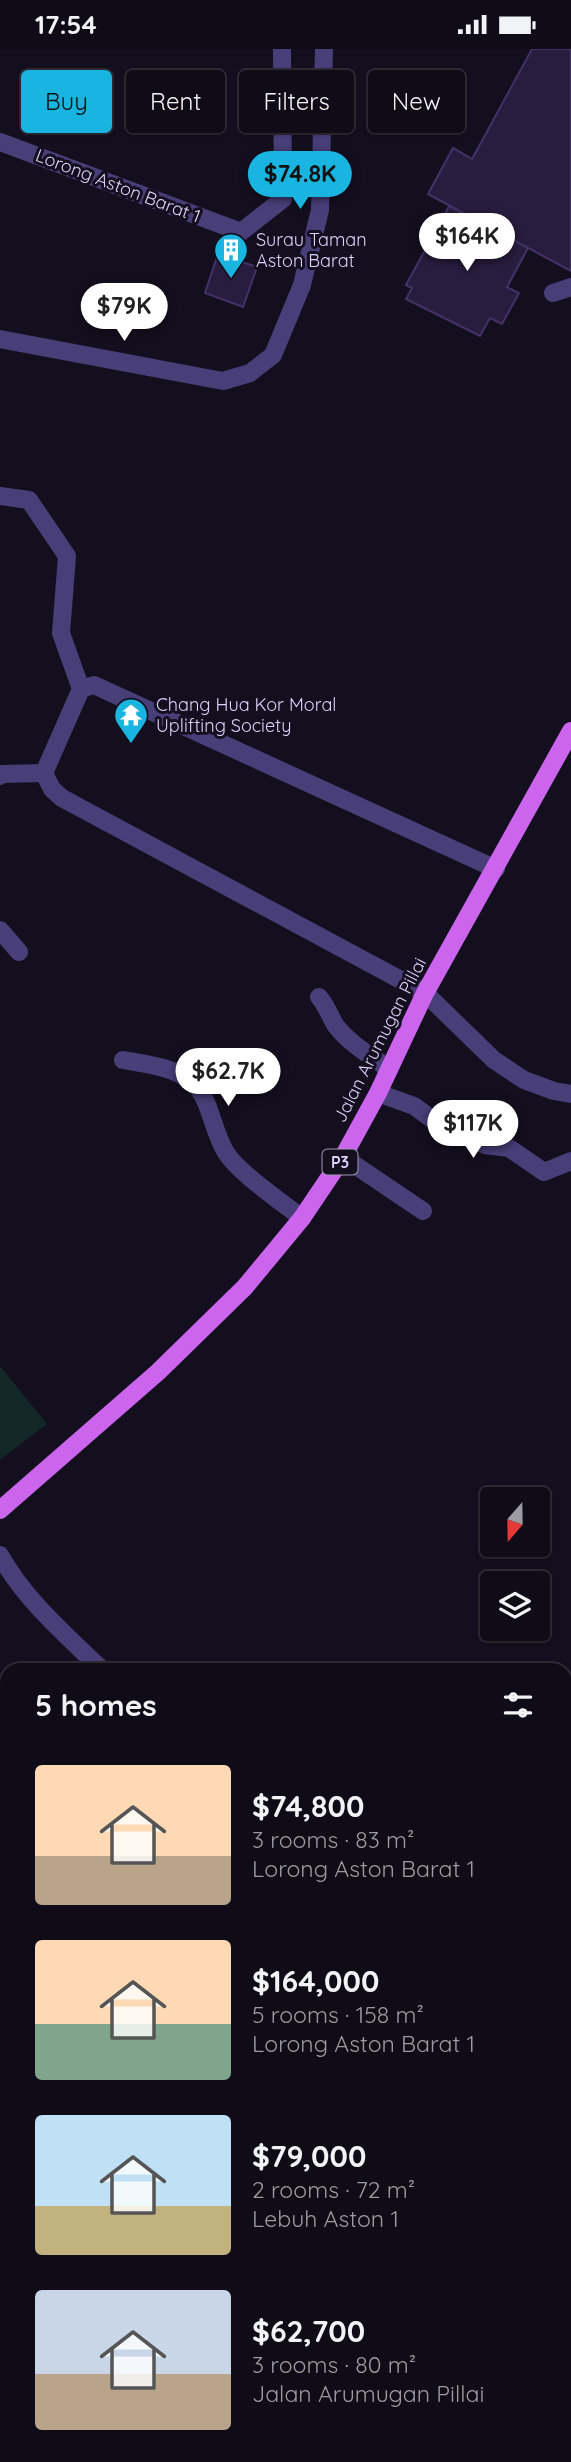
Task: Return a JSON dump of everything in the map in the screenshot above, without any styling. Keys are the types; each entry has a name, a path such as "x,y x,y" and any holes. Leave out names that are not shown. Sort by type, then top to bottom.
{"main road":[{"name":"Jalan Arumugan Pillai","path":"0,1510 158,1372 245,1287 302,1218 343,1157 378,1093 425,993 571,731"}],"street":[{"name":"Lorong Aston Barat 1","path":"0,142 241,232 283,199 282,49"},
{"path":"0,339 223,381 250,373 273,355 302,285 320,210 324,49"},
{"path":"553,293 571,287"},
{"path":"0,496 29,500 67,556 61,633 82,689 44,773"},
{"path":"82,689 94,685 101,688 496,869"},
{"path":"0,776 44,773"},
{"path":"44,773 52,789 62,798 425,993 494,1060 524,1080 571,1094"},
{"path":"0,930 19,952"},
{"path":"319,997 336,1026 357,1047 389,1069"},
{"path":"123,1059 167,1068 194,1081 203,1096 225,1153 251,1178 302,1218"},
{"path":"378,1093 414,1106 444,1128 485,1145 509,1148 544,1172 571,1161"},
{"path":"343,1157 423,1211"},
{"path":"0,1555 17,1583 48,1619 95,1663"}],"green space":[{"path":"0,1366 47,1424 0,1460"}],"building":[{"path":"532,49 571,49 571,271 428,194 453,148 472,159"},
{"path":"449,206 528,248 507,287 519,293 502,324 490,318 480,336 406,299 412,288 406,285"},
{"name":"Surau Taman Aston Barat","path":"218,254 257,267 243,307 205,293"}],"place":[{"name":"Surau Taman Aston Barat","path":"231,280"},
{"name":"Chang Hua Kor Moral Uplifting Society","path":"131,745"}]}
